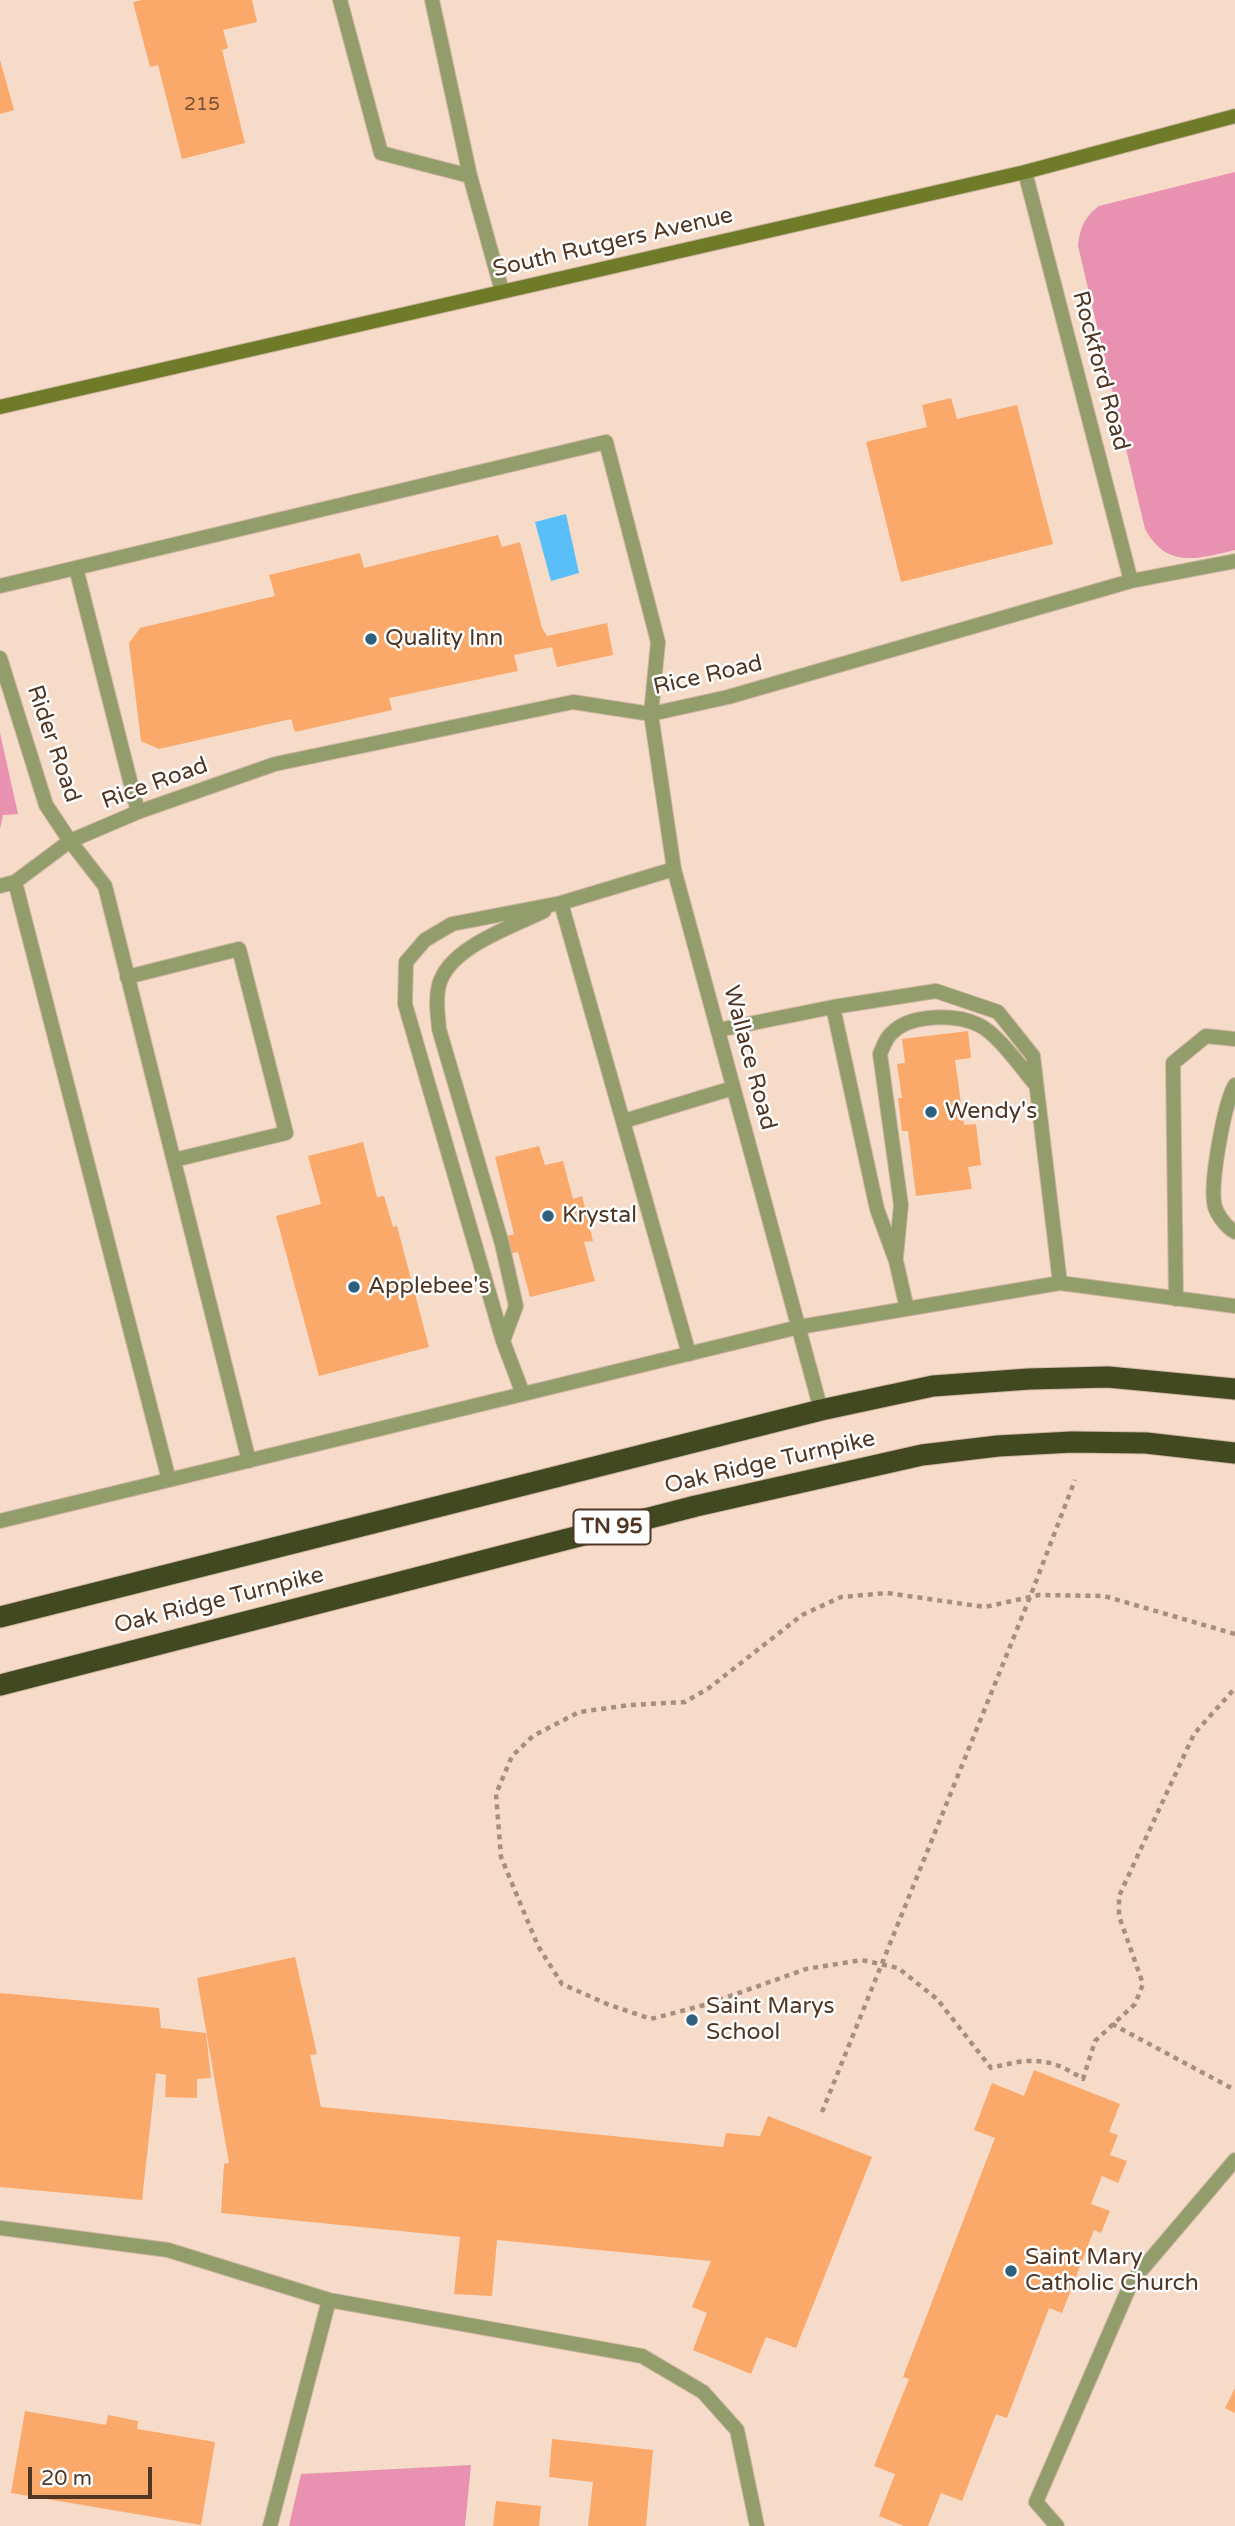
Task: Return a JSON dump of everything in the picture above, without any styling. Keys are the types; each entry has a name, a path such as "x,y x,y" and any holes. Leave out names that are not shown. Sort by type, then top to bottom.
{"highway":[{"name":"Oak Ridge Turnpike","path":"0,1617 821,1410 933,1386 1108,1377 1235,1389"},
{"name":"Oak Ridge Turnpike","path":"0,1685 696,1506 922,1455 998,1446 1072,1442 1146,1443 1235,1453"}],"street":[{"path":"340,0 381,153 470,176"},
{"path":"432,0 470,176 502,292"},
{"name":"South Rutgers Avenue","path":"0,407 1025,172 1235,116"},
{"name":"Rockford Road","path":"1025,172 1131,581"},
{"name":"Wallace Road","path":"76,568 606,442 658,642 651,714 674,869 821,1410"},
{"name":"Rice Road","path":"7,884 70,841 138,812 275,764 573,702 651,714 728,697 1131,581 1235,561"},
{"path":"0,586 76,568 138,812"},
{"name":"Rider Road","path":"0,657 46,805 105,886 249,1461"},
{"path":"523,1394 503,1340 405,1004 405,962 425,940 452,924 561,903 674,869"},
{"path":"7,884 169,1480"},
{"path":"561,903 689,1354"},
{"path":"503,1340 516,1307 502,1244 439,1029 436,1004 439,983 451,964 468,948 561,903"},
{"path":"127,977 239,948 256,1014 286,1133 174,1160"},
{"path":"718,1030 834,1007 936,991 998,1013 1033,1056 1060,1283"},
{"path":"834,1007 877,1209 896,1261 907,1309"},
{"path":"896,1261 901,1205 880,1054 886,1040 895,1029 910,1022 934,1018 960,1019 981,1026 1000,1043 1037,1086"},
{"path":"1177,1299 1173,1063 1206,1036 1235,1039"},
{"path":"1235,1085 1229,1099 1213,1185 1214,1205 1229,1229 1235,1232"},
{"path":"624,1121 733,1088"},
{"path":"0,1521 799,1327 1060,1283 1235,1306"},
{"path":"1057,2526 1036,2502 1132,2281 1235,2160"},
{"path":"0,2228 168,2250 329,2300 642,2356 703,2392 737,2430 757,2526"},
{"path":"270,2526 329,2300"}],"path":[{"path":"822,2112 1075,1480"},
{"path":"1235,1634 1104,1596 1030,1597 985,1607 887,1593 841,1597 802,1615 709,1688 685,1702 630,1705 579,1712 533,1736 512,1756 496,1794 502,1857 538,1946 562,1984 607,2004 651,2019 708,2004 806,1969 862,1960 898,1968 937,1999 991,2068 1026,2059 1064,2066 1083,2079 1095,2041 1135,2004 1143,1984 1119,1916 1119,1896 1194,1734 1235,1688"},
{"path":"1112,2024 1235,2090"}],"shaded area":[{"path":"1235,172 1235,550 1184,558 1163,550 1145,529 1078,246 1084,224 1099,206"},
{"path":"0,733 18,814 3,815 0,829"},
{"path":"471,2465 465,2526 289,2526 301,2474"}],"water":[{"path":"566,514 579,573 551,581 535,522"}],"building":[{"path":"252,0 257,22 223,30 228,48 222,50 245,143 182,159 158,65 150,67 133,2"},
{"path":"0,60 14,110 0,114"},
{"path":"951,398 957,419 1017,405 1053,544 901,582 866,442 927,427 922,405"},
{"name":"Quality Inn","path":"498,535 502,547 520,542 542,628 547,636 607,623 613,655 557,667 552,647 514,655 518,671 389,698 392,710 295,732 291,719 159,749 141,741 129,643 140,628 275,596 269,575 360,553 364,568"},
{"name":"Wendy's","path":"968,1031 971,1058 955,1060 964,1125 976,1124 981,1165 968,1167 972,1189 916,1196 908,1131 902,1131 898,1098 902,1098 897,1064 905,1063 902,1039"},
{"name":"Applebee's","path":"363,1142 377,1197 384,1196 393,1227 397,1226 429,1347 319,1376 276,1216 321,1204 308,1156"},
{"name":"Krystal","path":"539,1146 545,1165 563,1161 573,1199 582,1196 593,1241 584,1242 595,1281 530,1297 518,1252 502,1255 507,1236 514,1234 495,1157"},
{"path":"295,1957 317,2054 310,2055 321,2107 723,2147 726,2133 760,2136 768,2116 872,2157 796,2348 766,2337 751,2374 693,2350 707,2313 692,2307 711,2261 497,2240 492,2296 454,2294 460,2237 221,2213 224,2164 229,2163 197,1978"},
{"path":"0,1993 159,2008 161,2028 206,2033 211,2078 197,2079 197,2098 165,2097 166,2075 156,2073 142,2200 0,2187"},
{"name":"Saint Mary Catholic Church","path":"1034,2070 1120,2104 1109,2132 1118,2135 1110,2155 1127,2161 1118,2183 1102,2176 1091,2204 1110,2211 1101,2233 1094,2230 1062,2313 1049,2308 1007,2418 996,2414 962,2501 941,2493 928,2526 904,2526 879,2516 895,2474 874,2466 909,2379 903,2377 995,2138 974,2130 992,2083 1024,2096"},
{"path":"1235,2388 1235,2413 1225,2408"},
{"path":"25,2411 106,2425 108,2415 138,2421 137,2429 215,2442 201,2525 11,2493"},
{"path":"552,2439 653,2450 646,2526 588,2526 593,2482 549,2477"},
{"path":"496,2501 541,2506 539,2526 493,2526"}],"place":[{"name":"Quality Inn","path":"371,639"},
{"name":"Wendy's","path":"931,1112"},
{"name":"Krystal","path":"548,1216"},
{"name":"Applebee's","path":"354,1287"},
{"name":"Saint Marys School","path":"692,2020"},
{"name":"Saint Mary Catholic Church","path":"1011,2271"}]}
